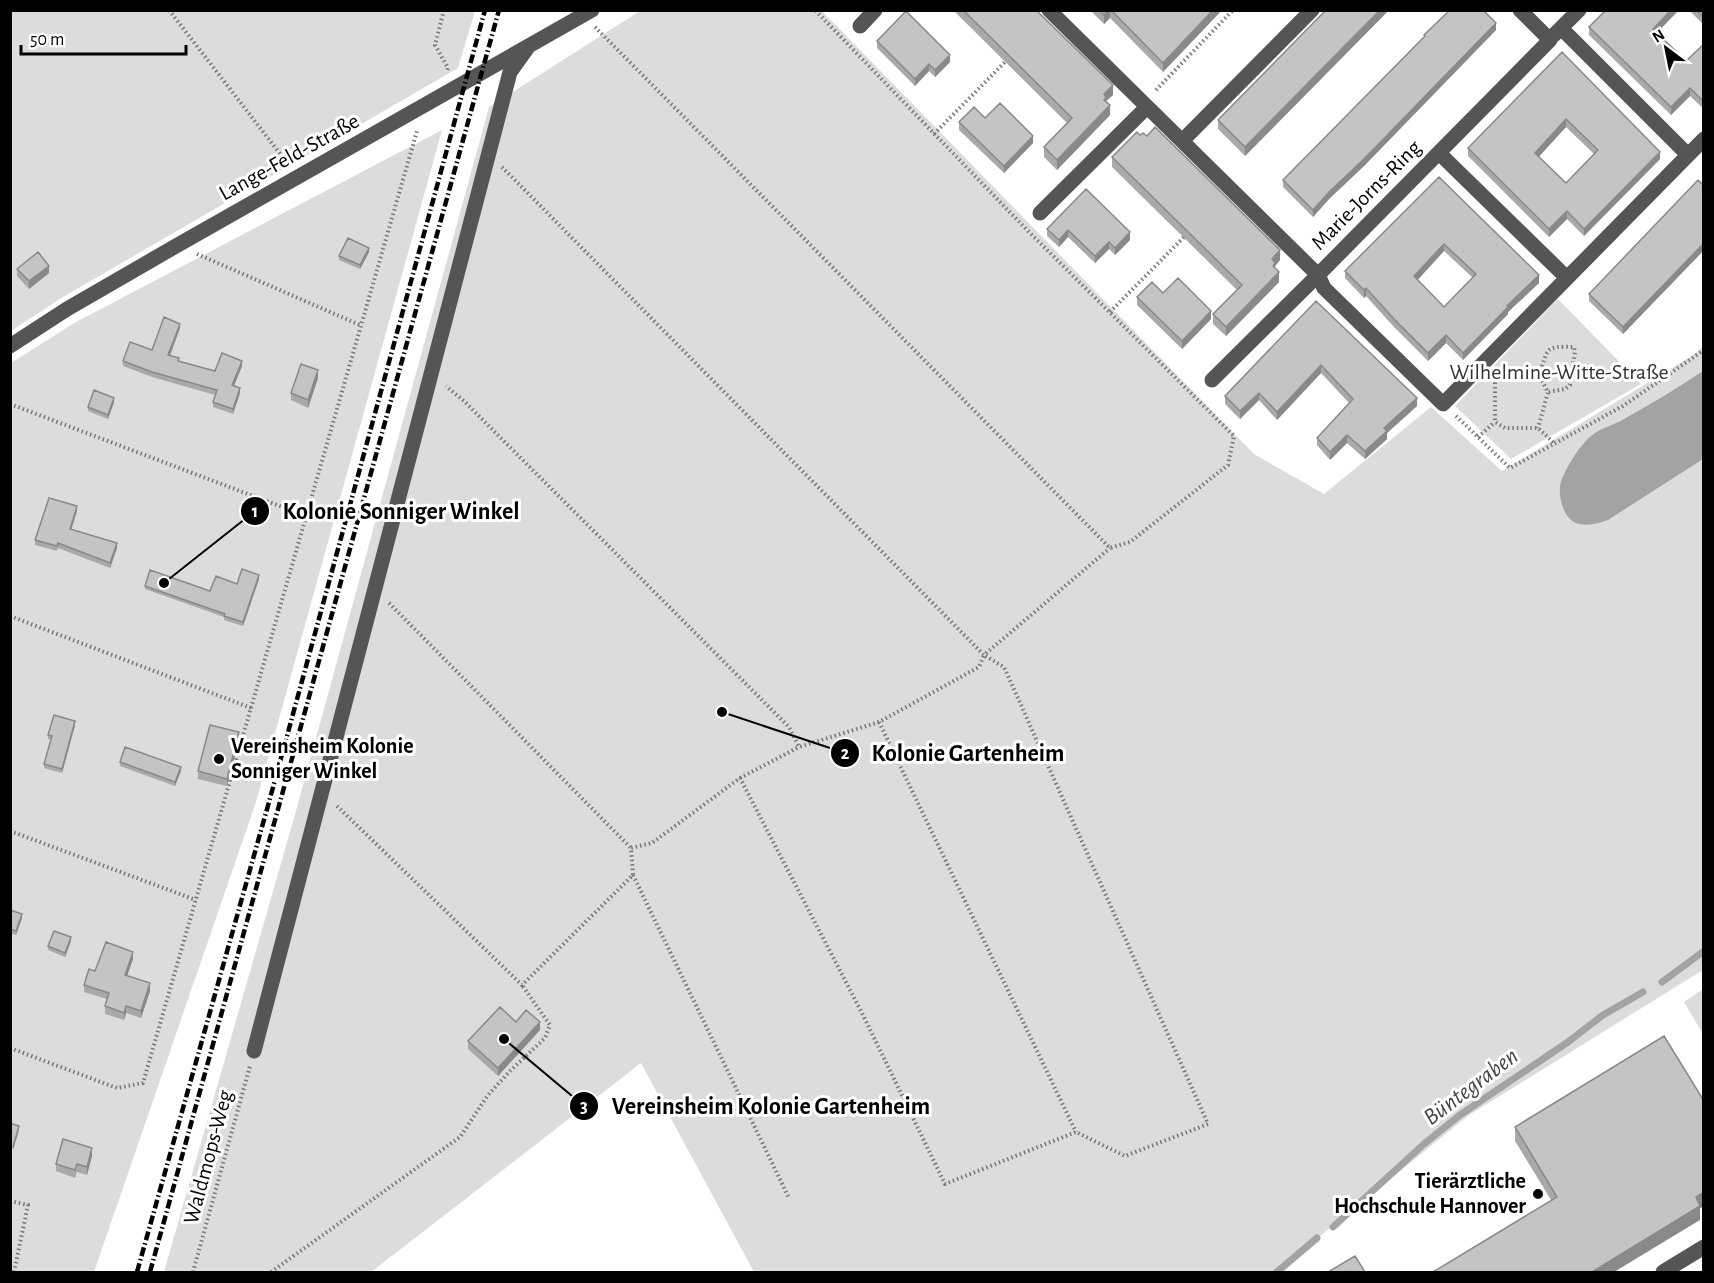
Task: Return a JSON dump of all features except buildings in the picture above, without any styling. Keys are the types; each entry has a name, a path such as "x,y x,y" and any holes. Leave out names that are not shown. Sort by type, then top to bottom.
{"street":[{"path":"860,26 875,10"},
{"name":"Marie-Jorns-Ring","path":"1049,10 1318,275 1579,10"},
{"path":"1520,10 1550,40"},
{"name":"Lange-Feld-Straße","path":"10,346 67,309 176,246 588,13"},
{"path":"1182,141 1304,13"},
{"path":"1562,28 1688,155"},
{"path":"254,1051 510,72 528,47"},
{"path":"1040,213 1145,105"},
{"path":"1212,380 1318,275 1324,288 1443,404 1704,139"},
{"path":"1439,153 1567,279"},
{"path":"1663,1272 1704,1247"}],"path":[{"path":"169,10 299,178"},
{"path":"438,99 448,68 435,45 444,10"},
{"path":"631,848 652,843 740,778 799,747 879,722 979,667 984,656 1110,548 1130,542 1228,465 1234,436 1028,231 815,10"},
{"path":"1145,105 1233,10"},
{"path":"588,13 1110,548"},
{"path":"934,134 1013,54"},
{"path":"10,1048 117,1088 143,1083 416,132"},
{"path":"489,154 984,656 1004,667 1208,1124 1125,1156 1076,1132 879,722"},
{"path":"1110,312 1191,230"},
{"path":"176,246 360,325"},
{"path":"1538,428 1548,392 1539,375 1548,350 1554,346 1574,347 1570,385 1565,389 1548,392"},
{"path":"1443,404 1510,468 1623,406 1704,350"},
{"path":"1478,437 1495,422 1495,377 1482,364"},
{"path":"431,374 464,400 789,727 799,747"},
{"path":"1495,377 1539,375"},
{"path":"10,404 306,516"},
{"path":"1495,422 1505,428 1538,428 1554,443"},
{"path":"375,589 631,848 633,875 789,1198"},
{"path":"10,616 251,708"},
{"path":"740,778 863,1015 945,1184 1076,1132"},
{"path":"271,1272 460,1137 488,1095 545,1038 550,1024 522,985 322,791"},
{"path":"10,831 196,900"},
{"path":"522,985 633,875"},
{"name":"Waldmops-Weg","path":"193,1272 254,1051"},
{"path":"10,1201 28,1205 14,1272"}],"green space":[{"path":"11,11 475,11 458,68 63,297 11,331"},
{"path":"640,11 822,11 1254,454 1324,494 1431,407 1502,471 1695,354 1703,346 1703,970 1469,1115 1276,1272 754,1272 641,1063 371,1272 164,1272 296,811 489,107"},
{"path":"442,130 256,802 94,1272 11,1272 11,363 76,322"},
{"name":"Wilhelmine-Witte-Straße","path":"1558,299 1641,384 1511,459 1455,406"},
{"path":"1703,989 1703,1034 1684,1002"}],"shaded area":[{"path":"1703,371 1703,459 1608,520 1584,525 1571,520 1562,505 1560,487 1569,464 1587,440"}],"waterway":[{"name":"Büntegraben","path":"1662,982 1704,951"},
{"name":"Büntegraben","path":"1333,1227 1424,1144 1460,1115 1568,1042 1603,1015 1643,992"},
{"name":"Büntegraben","path":"1277,1272 1317,1238"}],"railway":[{"path":"137,1272 269,802 485,10"},
{"path":"150,1272 499,10"}],"place":[{"name":"Kolonie Sonniger Winkel","path":"164,583"},
{"name":"Kolonie Gartenheim","path":"722,712"},
{"name":"Vereinsheim Kolonie Sonniger Winkel","path":"219,759"},
{"name":"Vereinsheim Kolonie Gartenheim","path":"504,1039"},
{"name":"Tierärztliche Hochschule Hannover","path":"1538,1194"}]}
